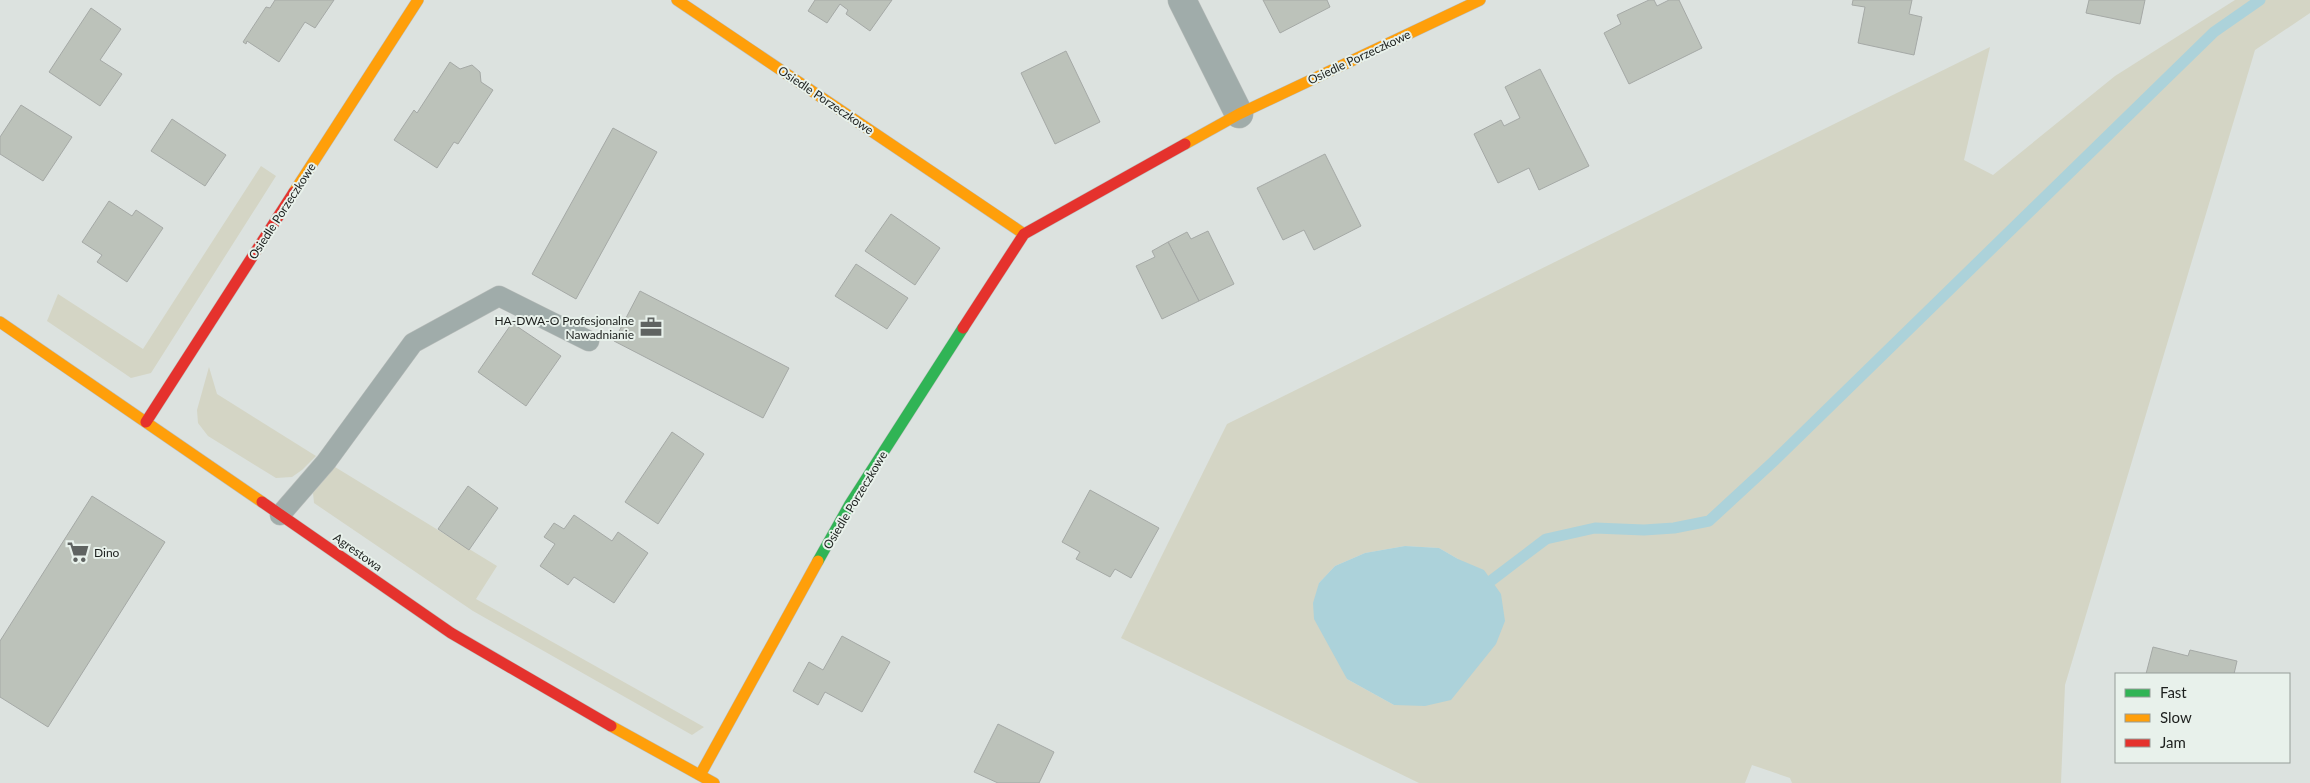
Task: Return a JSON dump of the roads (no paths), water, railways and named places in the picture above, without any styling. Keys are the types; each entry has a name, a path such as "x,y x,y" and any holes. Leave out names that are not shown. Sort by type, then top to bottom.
{"street":[{"name":"Osiedle Porzeczkowe","path":"146,422 418,0"},
{"name":"Osiedle Porzeczkowe","path":"678,0 1024,234"},
{"path":"1182,0 1239,114"},
{"name":"Osiedle Porzeczkowe","path":"700,775 850,504 1024,234 1239,114 1480,0"},
{"name":"Agrestowa","path":"0,322 451,633 581,710 714,783"}],"lane":[{"path":"280,515 326,462 413,343 499,296 589,341"}],"water":[{"path":"1405,546 1439,548 1458,559 1484,570 1501,594 1505,621 1496,644 1451,700 1425,706 1394,705 1347,679 1314,619 1313,603 1319,583 1335,566 1365,553"}],"waterway":[{"path":"1492,580 1546,539 1595,528 1644,530 1674,528 1709,521 1774,461 2214,32 2260,0"}],"place":[{"name":"HA-DWA-O Profesjonalne Nawadnianie","path":"651,327"},
{"name":"Dino","path":"78,552"}]}
